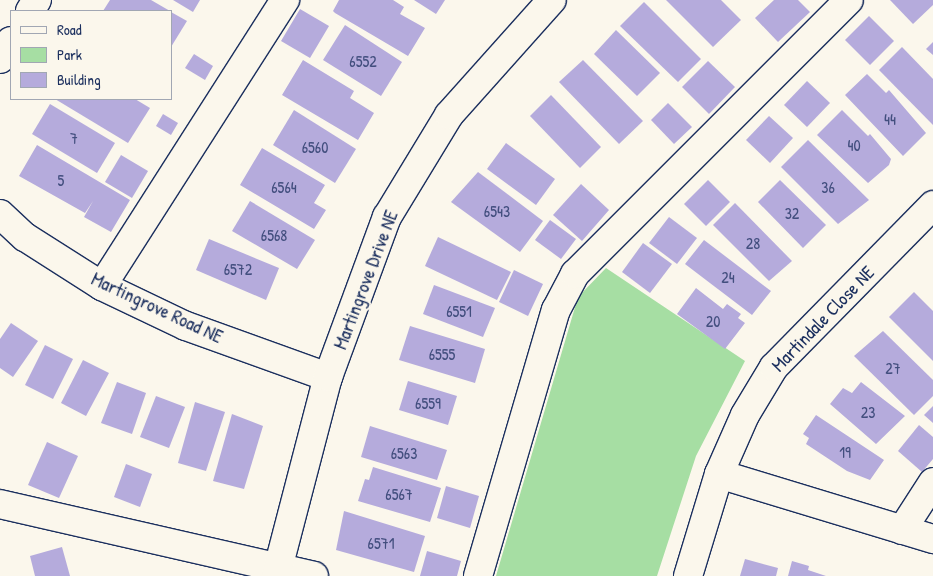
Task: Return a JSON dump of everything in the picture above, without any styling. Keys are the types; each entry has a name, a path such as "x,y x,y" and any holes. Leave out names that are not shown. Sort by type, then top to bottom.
{"street":[{"path":"102,286 285,0"},
{"name":"Martingrove Drive NE","path":"277,571 328,377 387,217 450,115 552,0"},
{"path":"478,576 556,310 574,274 849,0"},
{"path":"0,59 10,43"},
{"name":"Martindale Close NE","path":"688,576 719,474 745,415 774,367 933,205"},
{"name":"Martingrove Road NE","path":"0,214 25,237 102,286 186,326 328,377"},
{"path":"719,474 933,539"},
{"path":"902,530 933,482"},
{"path":"1,507 277,571 314,576"}],"green space":[{"path":"606,268 745,361 696,456 657,576 496,576 578,297"}],"building":[{"path":"110,0 151,0 168,10 104,10"},
{"path":"173,0 200,0 193,12"},
{"path":"339,0 393,0 404,7 400,14 425,28 408,56 335,13 333,11"},
{"path":"414,0 445,0 436,14"},
{"path":"666,0 721,0 741,20 713,47"},
{"path":"774,0 798,0 810,12 778,42 755,18"},
{"path":"890,0 933,0 933,5 913,24"},
{"path":"644,2 701,59 678,82 620,26"},
{"path":"300,9 329,26 310,58 281,41"},
{"path":"172,13 187,21 172,45"},
{"path":"869,16 894,41 870,65 845,40"},
{"path":"345,25 402,62 381,96 323,60"},
{"path":"616,30 660,73 637,96 594,54"},
{"path":"933,42 933,55 926,49"},
{"path":"902,47 933,79 933,125 879,70"},
{"path":"194,54 213,66 205,80 185,68"},
{"path":"303,60 354,91 350,98 374,113 358,140 282,95"},
{"path":"583,60 643,121 619,144 559,82"},
{"path":"708,61 735,87 709,114 682,87"},
{"path":"867,74 886,93 889,90 926,133 903,156 845,95"},
{"path":"807,81 830,103 807,127 784,105"},
{"path":"551,95 601,147 580,168 530,116"},
{"path":"57,100 137,100 150,108 128,143"},
{"path":"668,103 692,127 674,144 651,120"},
{"path":"50,104 115,143 97,173 32,134"},
{"path":"294,110 356,149 335,183 273,145"},
{"path":"842,110 868,136 870,134 891,159 889,165 868,183 817,135"},
{"path":"163,114 178,123 171,135 156,126"},
{"path":"769,116 793,138 770,163 746,140"},
{"path":"808,140 869,200 838,224 781,167"},
{"path":"506,143 555,179 536,205 487,169"},
{"path":"37,145 130,200 111,232 84,217 93,201 85,213 19,176"},
{"path":"262,148 325,185 314,203 326,210 314,229 240,185"},
{"path":"121,155 148,171 132,198 105,182"},
{"path":"478,172 543,221 520,252 451,202"},
{"path":"708,180 730,202 706,226 684,204"},
{"path":"780,180 826,225 803,248 758,202"},
{"path":"581,184 609,210 582,241 553,215"},
{"path":"250,201 315,240 297,269 232,231"},
{"path":"735,203 792,261 769,281 713,225"},
{"path":"669,217 697,238 677,264 649,243"},
{"path":"550,220 576,239 561,259 535,240"},
{"path":"438,237 511,272 497,300 425,266"},
{"path":"209,239 279,268 266,300 196,270"},
{"path":"704,240 771,291 752,315 685,264"},
{"path":"643,243 672,264 650,293 622,272"},
{"path":"514,270 543,284 528,316 499,302"},
{"path":"434,285 495,308 483,337 423,314"},
{"path":"696,288 723,309 727,304 741,314 738,318 745,323 725,349 677,314"},
{"path":"914,292 933,311 933,361 889,317"},
{"path":"11,323 38,341 13,377 0,368 0,339"},
{"path":"410,326 485,349 475,383 399,360"},
{"path":"883,331 933,380 933,396 914,415 854,356"},
{"path":"45,345 73,359 53,399 25,385"},
{"path":"83,360 109,373 86,416 61,403"},
{"path":"408,381 457,396 448,425 399,410"},
{"path":"117,382 146,393 132,434 101,423"},
{"path":"861,382 905,416 876,444 830,404 843,388 852,393"},
{"path":"156,396 185,407 169,448 140,437"},
{"path":"195,402 225,412 206,471 178,463"},
{"path":"933,406 933,423 924,415"},
{"path":"232,414 263,426 244,489 213,481"},
{"path":"816,415 884,460 870,480 847,471 806,444 809,438 803,434"},
{"path":"919,425 933,437 933,459 922,472 898,451"},
{"path":"370,426 447,450 437,480 361,457"},
{"path":"47,442 78,456 59,498 28,485"},
{"path":"126,464 152,474 140,507 114,497"},
{"path":"373,467 441,488 430,522 358,501 365,479 369,480"},
{"path":"446,486 479,496 470,528 437,518"},
{"path":"344,511 425,536 414,572 336,550"},
{"path":"62,547 70,576 35,576 30,556"},
{"path":"427,551 461,561 457,576 420,576"},
{"path":"745,559 778,568 776,576 740,576"},
{"path":"792,561 809,566 808,570 826,576 788,576"}]}
